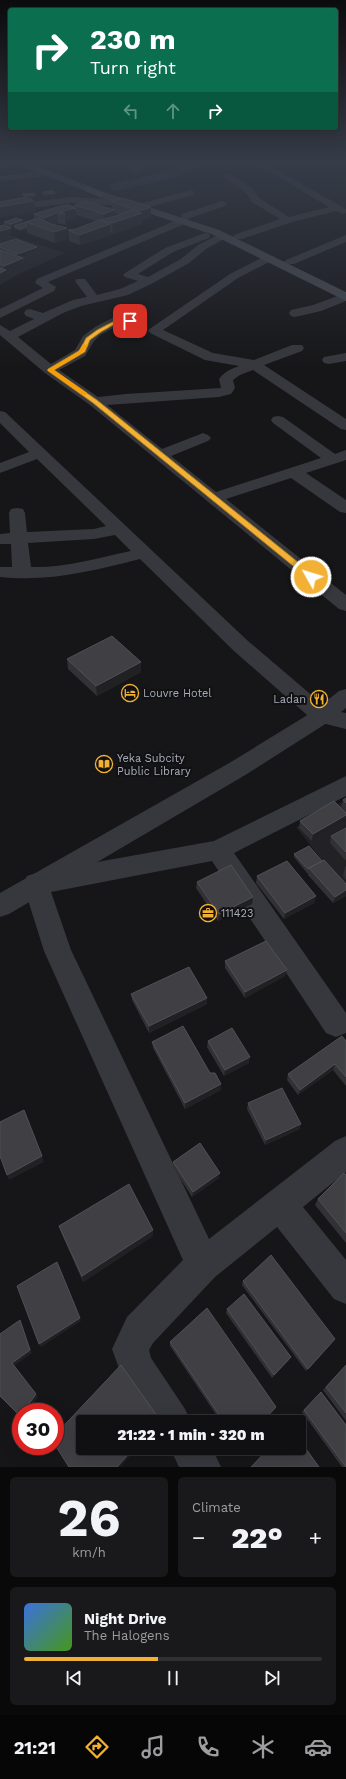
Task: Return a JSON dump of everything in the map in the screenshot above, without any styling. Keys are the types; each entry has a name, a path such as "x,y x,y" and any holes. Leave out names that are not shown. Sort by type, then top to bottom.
{"main road":[{"path":"213,231 346,297"},
{"path":"226,231 346,290"}],"street":[{"path":"0,314 50,288 41,284 40,282 154,231"},
{"path":"238,237 254,231"},
{"path":"149,281 129,275 169,250 219,234"},
{"path":"4,333 44,318 59,310 91,299 124,292 149,281 185,261 219,234"},
{"path":"290,262 346,238"},
{"path":"50,370 83,351 88,340 94,334 138,324 269,258"},
{"path":"82,281 91,299 106,310 200,354 253,364 346,426"},
{"path":"295,313 317,308 346,297"},
{"path":"14,308 44,318"},
{"path":"4,333 50,370 95,402 346,605"},
{"path":"95,402 219,393 226,391 228,388 226,379 230,375 253,364 297,348"},
{"path":"329,360 346,357"},
{"path":"0,415 240,646 322,716 346,720"},
{"path":"278,420 339,457"},
{"path":"160,455 203,438"},
{"path":"0,468 40,453"},
{"path":"213,498 339,457"},
{"path":"293,472 346,508"},
{"path":"17,513 22,572"},
{"path":"0,539 94,534 119,529"},
{"path":"1,572 48,573 70,570 145,554"},
{"path":"0,906 239,768 322,716 346,696"},
{"path":"36,884 218,850 346,785"},
{"path":"218,850 336,1023"},
{"path":"36,884 58,951 203,1265"},
{"path":"167,1415 137,1369 130,1349 140,1330 203,1265 346,1152"},
{"path":"280,1205 346,1287"},
{"path":"194,1455 202,1467"}],"shaded area":[{"path":"0,232 65,253 17,275 0,285"},
{"path":"346,800 346,891 296,827"}],"building":[{"path":"71,231 89,231 79,235"},
{"path":"16,239 37,247 17,254 0,247 0,244"},
{"path":"0,250 23,258 4,266 0,264"},
{"path":"0,268 6,270 0,273"},
{"path":"112,636 141,662 96,686 67,659"},
{"path":"334,801 346,813 346,815 313,834 300,821"},
{"path":"346,828 346,852 331,836"},
{"path":"309,846 322,861 308,869 294,854"},
{"path":"324,860 346,884 346,890 335,897 309,868"},
{"path":"287,861 316,896 285,913 257,876"},
{"path":"231,865 253,897 219,914 197,882"},
{"path":"266,941 287,970 245,992 225,961"},
{"path":"189,967 207,998 149,1026 131,994"},
{"path":"183,1026 210,1073 215,1073 221,1084 185,1103 152,1042"},
{"path":"232,1028 250,1057 225,1070 208,1041"},
{"path":"342,1036 346,1041 346,1077 335,1064 300,1090 288,1074"},
{"path":"282,1088 301,1124 266,1140 248,1103"},
{"path":"24,1110 42,1156 7,1175 0,1156 0,1122"},
{"path":"200,1143 220,1173 193,1192 173,1162"},
{"path":"344,1173 346,1175 346,1233 318,1199"},
{"path":"129,1184 153,1230 82,1276 59,1226"},
{"path":"271,1255 335,1339 308,1369 243,1281"},
{"path":"57,1262 80,1318 39,1344 17,1286"},
{"path":"244,1294 291,1357 274,1375 227,1309"},
{"path":"207,1308 276,1407 269,1415 219,1415 170,1342"},
{"path":"20,1320 30,1350 12,1363 36,1394 30,1403 12,1403 12,1408 0,1396 0,1334"},
{"path":"121,1365 156,1415 76,1415 76,1455 128,1455 117,1467 69,1467 61,1455 64,1455 64,1425"},
{"path":"346,1365 346,1413 326,1387"},
{"path":"321,1392 346,1425 346,1467 304,1410"},
{"path":"306,1449 319,1467 251,1467 262,1455 306,1455"}],"slow traffic":[{"path":"84,394 50,370 83,351 85,345"}],"place":[{"name":"Louvre Hotel","path":"130,693"},
{"name":"Ladan","path":"319,699"},
{"name":"Yeka Subcity Public Library","path":"104,764"},
{"name":"111423","path":"208,913"}],"route":[{"path":"130,321 122,318 94,334 88,340 83,351 50,370 95,402 311,577"}]}
